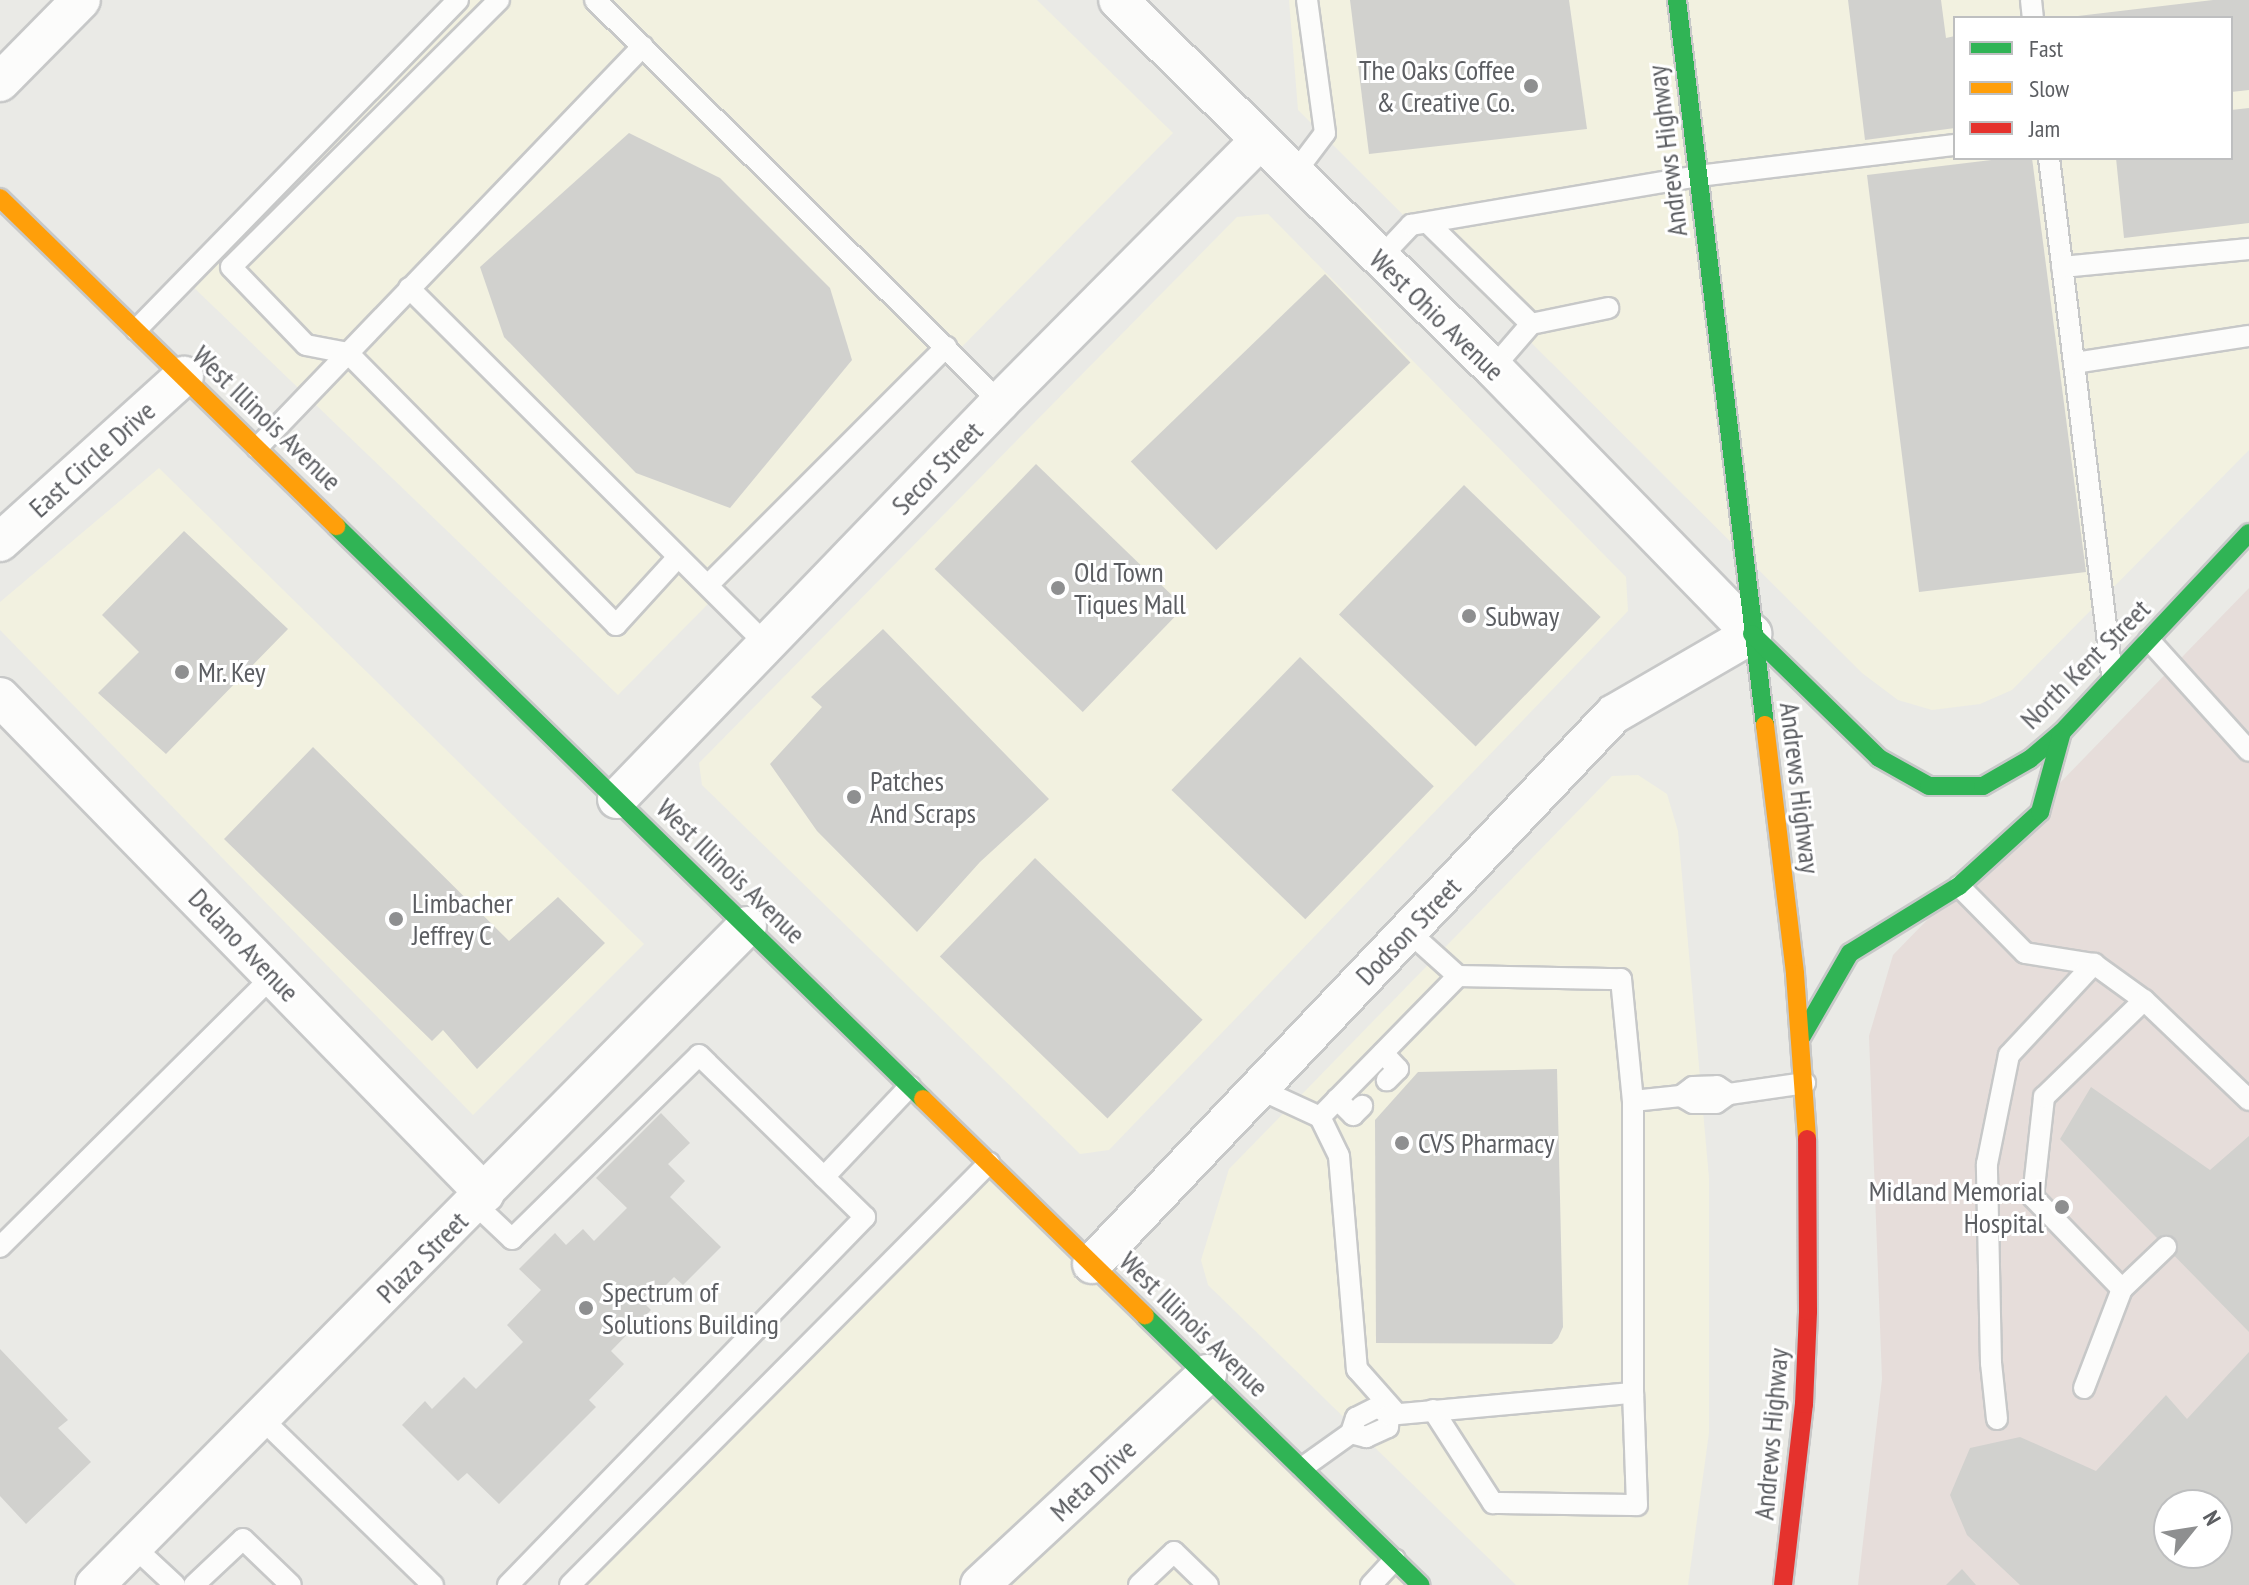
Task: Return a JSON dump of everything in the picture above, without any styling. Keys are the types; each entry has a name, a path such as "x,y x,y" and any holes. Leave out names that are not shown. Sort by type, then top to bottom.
{"main road":[{"name":"Andrews Highway","path":"1677,0 1802,1036 1808,1311 1796,1495 1783,1585"},
{"name":"West Illinois Avenue","path":"0,198 1421,1585"},
{"name":"North Kent Street","path":"1752,634 1879,758 1929,786 1983,786 2030,759 2062,732 2249,533"},
{"path":"1802,1036 1850,953 1959,886 2040,812 2062,732"}],"street":[{"path":"0,82 81,0"},
{"name":"West Ohio Avenue","path":"1118,0 1493,368 1752,634"},
{"name":"Secor Street","path":"617,799 1000,402 1260,140"},
{"name":"East Circle Drive","path":"0,542 184,376"},
{"name":"Dodson Street","path":"1092,1264 1614,714 1752,634"},
{"name":"Delano Avenue","path":"0,697 274,975 480,1199"},
{"name":"Plaza Street","path":"95,1585 747,926"},
{"name":"Meta Drive","path":"983,1584 1207,1374"}],"lane":[{"path":"136,330 458,0"},
{"path":"499,0 231,267 306,345 348,353 616,625 678,557"},
{"path":"595,0 1000,402"},
{"path":"1294,174 1325,133 1307,0"},
{"path":"257,448 643,46"},
{"path":"1379,259 1411,225 1698,176 1953,145"},
{"path":"2049,160 2113,679"},
{"path":"1428,223 1531,324"},
{"path":"2062,267 2249,249"},
{"path":"409,288 767,645"},
{"path":"1493,368 1531,324 1608,308"},
{"path":"2074,363 2249,336"},
{"path":"708,585 946,347"},
{"path":"2149,640 2249,751"},
{"path":"1959,886 2025,953 2094,964 2144,1000 2249,1100"},
{"path":"1408,931 1458,976 1621,979 1633,1101 1633,1393 1637,1505 1493,1503 1433,1410"},
{"path":"1997,1419 1991,1363 1987,1164 2009,1055 2094,964"},
{"path":"0,1247 274,975"},
{"path":"1320,1117 1458,976"},
{"path":"2122,1289 2033,1197 2044,1097 2144,1000"},
{"path":"1383,1053 1398,1069 1387,1080"},
{"path":"480,1199 512,1239 699,1055 865,1217 508,1585"},
{"path":"1633,1101 1681,1096 1693,1087 1717,1086 1729,1094 1805,1083"},
{"path":"824,1177 910,1086"},
{"path":"1257,1088 1320,1117 1339,1156 1357,1369 1393,1414"},
{"path":"1337,1099 1353,1115 1362,1106"},
{"path":"570,1585 989,1163"},
{"path":"2084,1388 2122,1289 2166,1247"},
{"path":"1302,1468 1351,1433 1356,1418 1378,1407 1393,1414 1633,1393"},
{"path":"261,1418 433,1585"},
{"path":"194,1585 243,1539 291,1585"},
{"path":"133,1546 175,1585"},
{"path":"1139,1585 1174,1552 1208,1585"},
{"path":"1371,1585 1395,1559"}],"shaded area":[{"path":"468,0 1037,0 1173,133 618,695 189,283"},
{"path":"1289,0 2249,0 2249,450 2012,690 1980,704 1932,710 1898,700 1862,673 1298,110"},
{"path":"1268,214 1626,577 1628,611 1109,1150 1080,1154 702,785 699,763 1237,217"},
{"path":"159,468 644,944 473,1115 0,630 0,602"},
{"name":"Midland Memorial Hospital","path":"2249,588 2249,1585 1858,1585 1882,1379 1869,1036 1893,955"},
{"path":"1638,775 1667,794 1678,831 1709,1178 1709,1433 1688,1585 1516,1585 1208,1285 1201,1260 1229,1169 1612,776"},
{"path":"983,1160 1419,1585 562,1585"}],"building":[{"path":"1350,0 1569,0 1587,129 1369,154"},
{"path":"1848,0 1941,0 1946,38 1953,36 1953,128 1865,140"},
{"path":"2213,0 2249,0 2249,90 2233,92 2233,16 2078,16"},
{"path":"2249,108 2249,223 2124,238 2116,160 2233,160 2233,110"},
{"path":"629,133 720,178 830,288 852,360 730,508 636,473 504,337 480,267"},
{"path":"1991,160 2032,160 2086,572 1919,592 1867,175"},
{"path":"1325,274 1410,362 1216,550 1131,462"},
{"name":"Old Town Tiques Mall","path":"1036,464 1184,607 1083,712 935,569"},
{"name":"Subway","path":"1464,485 1601,617 1476,746 1339,614"},
{"name":"Mr. Key","path":"184,531 288,629 166,754 98,693 139,652 102,615"},
{"path":"883,629 1049,799 980,862 917,932 817,831 770,764 822,707 811,697"},
{"path":"1300,657 1434,786 1305,919 1171,790"},
{"name":"Limbacher Jeffrey C","path":"313,747 509,941 558,897 605,943 477,1069 443,1030 432,1041 224,839"},
{"path":"1035,858 1203,1020 1107,1118 940,957"},
{"name":"CVS Pharmacy","path":"1557,1069 1563,1327 1558,1338 1552,1344 1376,1343 1375,1120 1418,1072"},
{"path":"2091,1087 2210,1170 2249,1136 2249,1332 2060,1139"},
{"name":"Spectrum of Solutions Building","path":"661,1113 690,1143 668,1164 685,1181 670,1197 721,1247 683,1285 674,1277 646,1305 651,1310 611,1351 624,1364 589,1400 596,1407 499,1504 467,1473 458,1481 402,1425 425,1401 432,1409 464,1377 476,1389 523,1342 507,1325 541,1290 519,1269 555,1233 566,1245 583,1229 594,1241 627,1208 596,1178"},
{"path":"0,1349 68,1420 58,1428 91,1462 26,1524 0,1496"},
{"path":"2249,1352 2249,1585 2020,1585 1967,1535 1950,1495 1970,1448 2020,1437 2096,1471 2166,1395 2187,1419"},
{"path":"1962,1569 1976,1585 1946,1585"}],"traffic: fast":[{"path":"1677,0 1765,725"},
{"path":"336,526 923,1099"},
{"path":"1752,634 1879,758 1929,786 1983,786 2030,759 2062,732 2249,533"},
{"path":"1802,1036 1850,953 1959,886 2040,812 2062,732"},
{"path":"1145,1316 1421,1585"}],"traffic: slow":[{"path":"0,198 336,526"},
{"path":"1765,725 1795,974 1807,1139"},
{"path":"923,1099 1145,1316"}],"traffic: jam":[{"path":"1783,1585 1804,1404 1808,1311 1807,1139"}],"place":[{"name":"The Oaks Coffee & Creative Co.","path":"1531,86"},
{"name":"Old Town Tiques Mall","path":"1058,588"},
{"name":"Subway","path":"1469,616"},
{"name":"Mr. Key","path":"182,672"},
{"name":"Patches And Scraps","path":"854,797"},
{"name":"Limbacher Jeffrey C","path":"396,919"},
{"name":"CVS Pharmacy","path":"1402,1143"},
{"name":"Midland Memorial Hospital","path":"2062,1207"},
{"name":"Spectrum of Solutions Building","path":"586,1308"}]}
